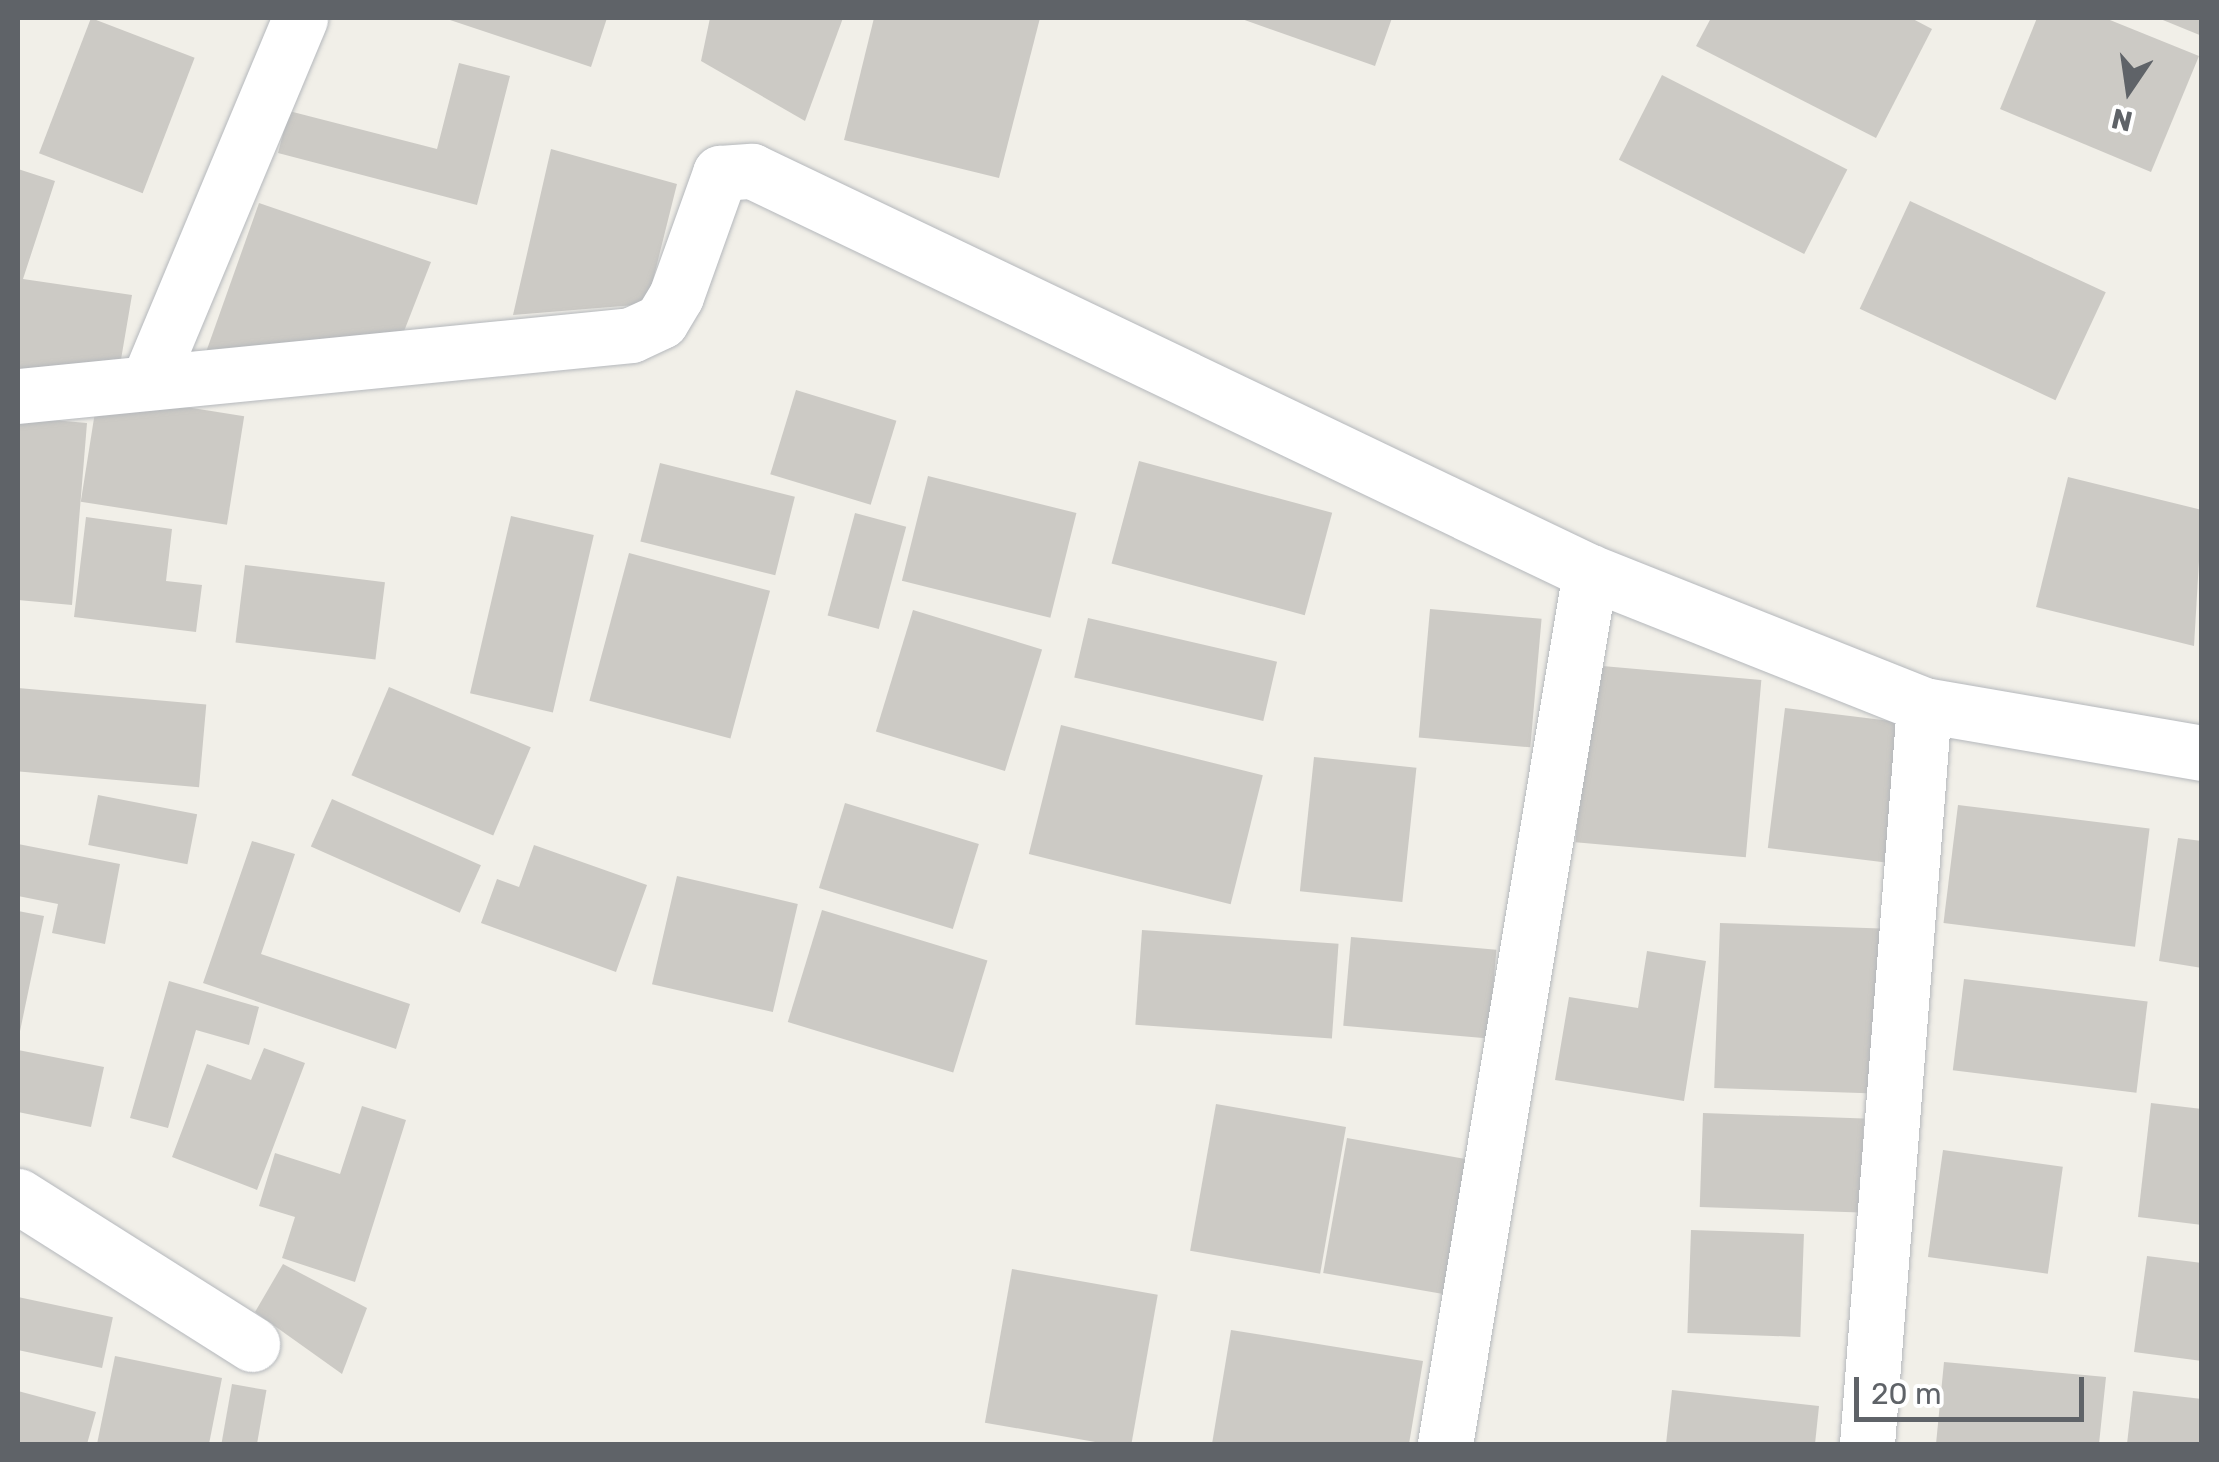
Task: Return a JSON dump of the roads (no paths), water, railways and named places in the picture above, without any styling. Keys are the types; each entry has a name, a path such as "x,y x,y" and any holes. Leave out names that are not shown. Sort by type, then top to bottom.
{"street":[{"path":"148,382 300,18"},
{"path":"18,396 630,334 661,321 676,296 720,172 752,171 1590,572 1924,705 2202,753"},
{"path":"1445,1444 1590,572"},
{"path":"1867,1444 1924,705"},
{"path":"18,1196 252,1344"}]}
